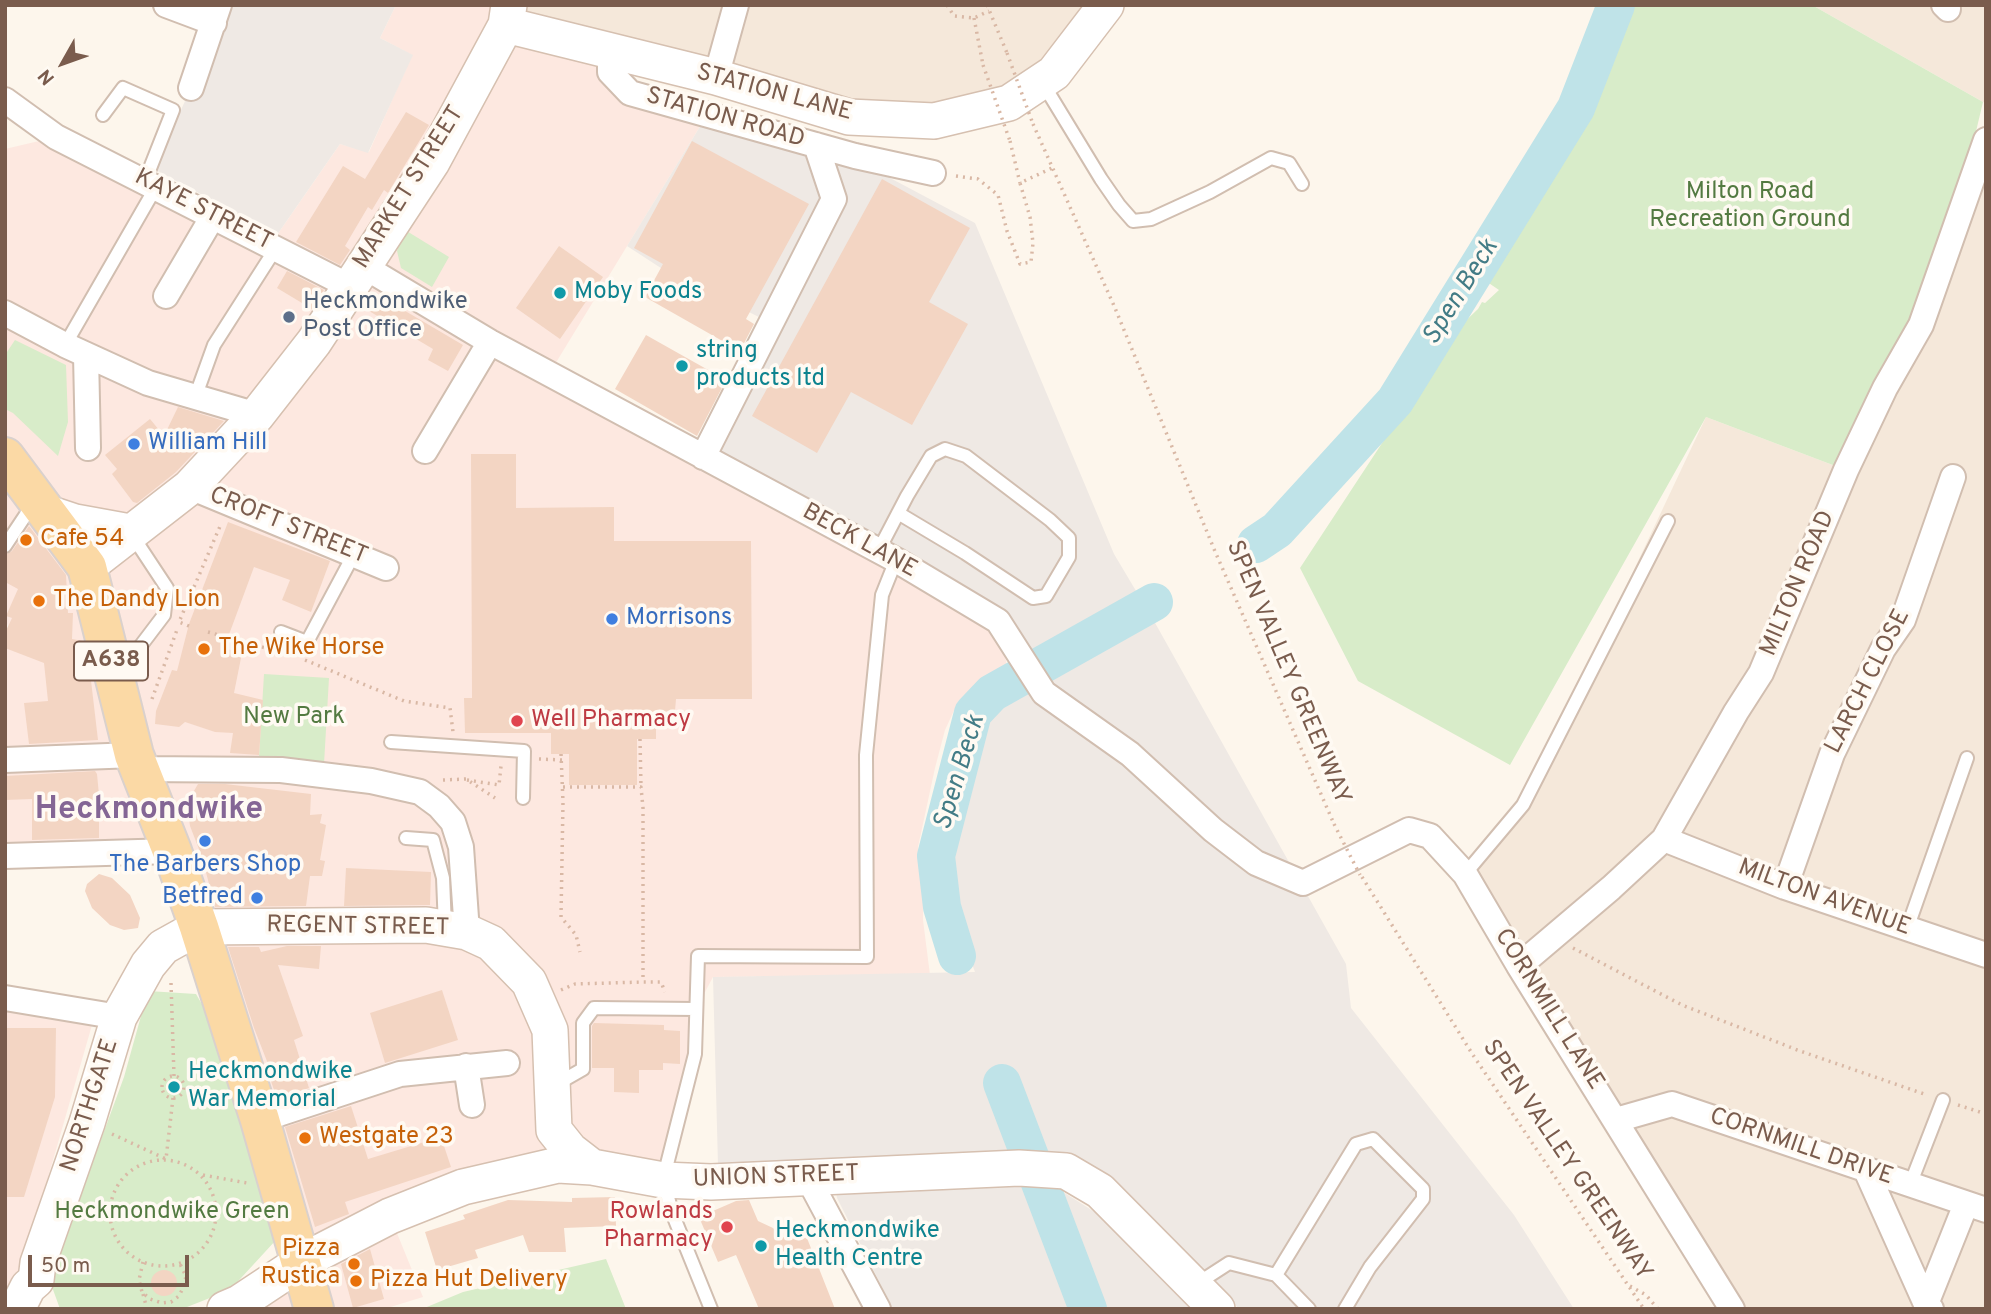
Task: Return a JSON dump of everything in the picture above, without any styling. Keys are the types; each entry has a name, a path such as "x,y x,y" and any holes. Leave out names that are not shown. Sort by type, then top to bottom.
{"main road":[{"name":"A638","path":"5,457 87,567 133,750 198,927 260,1120 314,1309"}],"street":[{"path":"166,5 217,14 191,89"},
{"path":"716,77 736,5"},
{"name":"STATION LANE","path":"610,51 716,77 849,117 934,121 1009,103 1054,73 1105,5"},
{"path":"507,15 610,51"},
{"name":"MARKET STREET","path":"87,567 190,487 257,415 314,342 432,162 507,15"},
{"name":"STATION ROAD","path":"610,51 610,72 630,93 855,156 933,173"},
{"name":"KAYE STREET","path":"5,100 57,137 276,248 356,276"},
{"name":"MILTON ROAD","path":"1519,966 1664,839 1761,673 1846,470 1885,388 1921,325 1986,141"},
{"path":"703,457 834,199 816,145"},
{"path":"166,296 213,216"},
{"name":"BECK LANE","path":"356,276 490,342 886,555 998,621 1044,693 1130,754 1213,830 1256,863 1303,883"},
{"path":"8,318 148,383 257,415"},
{"path":"425,451 490,342"},
{"path":"76,350 88,448"},
{"name":"LARCH CLOSE","path":"1785,887 1832,754 1883,649 1903,620 1953,477"},
{"name":"CROFT STREET","path":"190,487 386,568"},
{"path":"42,505 75,522 130,532"},
{"path":"5,760 133,750 371,781 420,792 439,806 453,822 461,847 456,930"},
{"name":"CORNMILL LANE","path":"1303,883 1409,830 1430,836 1465,874 1519,966 1732,1309"},
{"name":"MILTON AVENUE","path":"1664,839 1785,887 1986,955"},
{"path":"5,856 172,851"},
{"name":"REGENT STREET","path":"198,927 426,925 456,930 491,943 529,982 550,1030 554,1130 570,1150 592,1167"},
{"name":"NORTHGATE","path":"41,1294 38,1264 87,1123 119,1017 148,965 163,947 198,927"},
{"path":"5,998 119,1017"},
{"path":"260,1120 400,1074 507,1063"},
{"path":"466,1066 472,1105"},
{"name":"REGENT STREET","path":"513,1175 538,1148 553,1101"},
{"name":"CORNMILL DRIVE","path":"1616,1120 1672,1104 1976,1207"},
{"name":"UNION STREET","path":"235,1307 301,1262 390,1216 463,1187 558,1165 592,1167 663,1180 711,1182 1019,1168 1066,1171 1100,1191 1205,1297"},
{"path":"1867,1170 1929,1307"},
{"path":"808,1178 878,1309"},
{"path":"1929,1307 1976,1207"},
{"name":"NORTHGATE","path":"17,1309 28,1287 41,1294"}],"lane":[{"path":"1042,81 1101,178 1133,220 1151,219 1210,192 1271,158 1289,163 1302,184"},
{"path":"76,350 151,184 173,110 124,88 103,115"},
{"path":"196,395 214,345 276,248"},
{"path":"711,1309 673,1215 663,1180 695,1054 698,956 867,957 866,754 886,555 898,513 931,456 945,449 966,456 1050,520 1069,538 1069,557 1046,596 1033,598 898,513"},
{"path":"5,546 42,505"},
{"path":"1465,874 1523,805 1668,521"},
{"path":"115,680 164,615 167,588 130,532"},
{"path":"281,632 307,642 354,554"},
{"path":"391,742 524,751 523,798"},
{"path":"1907,929 1967,758"},
{"path":"406,838 433,840 456,930"},
{"path":"553,1101 583,1069 583,1023 594,1009 696,1009"},
{"path":"1910,1185 1943,1100"},
{"path":"1276,1275 1356,1143 1373,1139 1423,1189 1423,1199 1370,1268 1345,1309"},
{"path":"1205,1297 1229,1263 1276,1275 1309,1309"}],"path":[{"path":"947,5 954,16 974,18 989,12"},
{"name":"SPEN VALLEY GREENWAY","path":"987,5 1032,124 1115,308 1214,549 1334,824 1360,876 1473,1055 1644,1309"},
{"path":"933,173 978,179 998,195 1007,231 1020,264 1031,262 1033,243 1030,217 1010,141 983,65 974,18"},
{"path":"1020,183 1052,168"},
{"path":"133,750 179,622 229,503"},
{"path":"179,622 189,625"},
{"path":"208,632 284,653"},
{"path":"298,657 404,701 450,708 453,738"},
{"path":"640,739 643,982"},
{"path":"538,748 538,759 562,760"},
{"path":"561,754 561,918 576,935 580,952"},
{"path":"563,787 641,787"},
{"path":"1553,937 1682,1005 1800,1051 1986,1114"},
{"path":"163,947 173,992 174,1076"},
{"path":"537,1000 575,984 661,982 673,1009"},
{"path":"174,1076 181,1078 185,1085 184,1092 173,1098 166,1096 162,1087 164,1080 174,1076"},
{"path":"166,1159 173,1098"},
{"path":"87,1123 166,1159 185,1163 211,1187 217,1217 210,1239 194,1257 180,1264 165,1266 143,1262 123,1248 110,1220 115,1189 124,1176 136,1166 150,1160 166,1159"},
{"path":"143,1262 139,1280 147,1309"},
{"path":"142,1292 150,1299 162,1303 171,1302 179,1296 186,1276 180,1264"},
{"path":"1628,1285 1646,1295 1658,1309"}],"shaded area":[{"path":"166,5 396,5 380,38 413,55 368,153 340,144 277,235 154,169 191,88 213,23"},
{"path":"396,5 509,5 610,51 610,72 707,115 549,374 998,621 1007,666 958,702 945,730 935,768 918,847 930,975 713,977 696,1009 695,1054 663,1180 592,1167 390,1216 423,1297 384,1309 220,1309 300,1268 156,847 6,850 5,633 8,626 5,618 5,149 56,137 273,247 277,235 340,144 369,152 412,55 380,38"},
{"path":"509,5 1106,5 1054,73 934,121 506,25"},
{"path":"1812,5 1986,5 1986,103 1983,102"},
{"path":"707,115 875,170 975,223 1114,554 1346,964 1351,1008 1514,1215 1574,1309 1239,1309 1116,1183 1069,1154 1057,1155 1060,1190 1101,1216 1192,1309 1104,1309 1098,1296 1102,1309 893,1309 837,1198 830,1162 718,1165 713,977 975,972 944,888 976,723 1040,686 998,621 896,560 856,523 703,457 765,320 664,270 627,246"},
{"path":"1986,140 1986,1309 1731,1309 1465,874 1523,805 1706,417 1846,470"},
{"path":"5,998 92,1025 10,1309 5,1309"}],"green space":[{"name":"Milton Road Recreation Ground","path":"1616,5 1812,5 1983,102 1946,257 1846,470 1706,417 1510,765 1358,681 1300,568 1457,329 1482,302 1485,303 1499,290 1474,273"},
{"path":"405,230 449,257 432,287 401,268 397,251"},
{"path":"15,340 66,365 68,422 58,456 13,413 5,409 5,355"},
{"name":"New Park","path":"264,674 329,678 324,764 259,757"},
{"name":"Heckmondwike Green","path":"148,991 196,994 207,1013 276,1240 230,1290 182,1309 60,1309 51,1284 55,1265 124,1077"},
{"path":"606,1259 626,1309 422,1309 463,1292"}],"building":[{"path":"406,112 429,125 388,193 384,190 372,210 368,207 345,246 350,250 340,265 296,242 343,166 365,179"},
{"path":"692,141 809,204 746,319 754,324 740,351 645,297 663,264 634,248"},
{"path":"882,179 970,228 929,302 968,324 912,425 851,392 817,453 752,416"},
{"name":"Moby Foods","path":"559,246 603,277 560,339 516,308"},
{"path":"287,271 324,290 312,309 277,288"},
{"path":"373,292 463,345 448,371 428,360 433,349 364,308"},
{"path":"646,335 726,380 697,436 615,389"},
{"path":"178,407 224,421 176,472 137,503 133,502 112,474 117,469 105,455 150,419 164,436"},
{"name":"Morrisons","path":"471,454 516,454 516,508 614,507 614,541 751,541 752,699 676,699 675,711 656,712 656,739 637,739 637,785 569,785 569,754 551,754 551,733 465,733 464,698 472,698"},
{"path":"228,522 330,561 311,612 282,600 290,580 254,567 224,648 242,653 234,693 263,700 259,755 230,753 233,733 215,732 185,722 179,727 155,724 156,711 172,670 177,671 189,624"},
{"path":"29,526 66,575 68,613 73,613 72,639 83,641 90,672 98,740 29,744 24,703 48,701 44,663 5,648 5,633 12,618 6,616 18,589 5,582 5,555 12,551"},
{"path":"95,771 99,795 99,838 32,840 32,799 5,800 5,776"},
{"path":"198,784 225,784 311,794 310,815 322,814 320,823 326,825 320,860 325,861 322,876 310,876 306,906 215,907 202,857 190,826 187,803"},
{"path":"346,868 431,872 430,905 344,906"},
{"path":"99,874 112,878 130,895 140,918 138,928 124,930 110,925 92,908 85,891 87,884"},
{"path":"287,946 321,946 319,969 278,965 303,1036 294,1040 309,1088 277,1099 267,1069 270,1069 228,947 259,947 261,952"},
{"path":"442,990 458,1040 385,1063 370,1013"},
{"path":"594,1023 664,1025 664,1030 680,1031 680,1064 663,1063 663,1070 639,1070 639,1093 614,1092 614,1068 592,1068"},
{"path":"5,1028 56,1028 55,1097 24,1197 5,1197"},
{"path":"351,1106 368,1159 441,1137 451,1167 345,1202 349,1214 315,1227 285,1127"},
{"path":"615,1197 616,1226 564,1228 566,1252 529,1252 523,1235 475,1250 478,1258 437,1270 425,1232 465,1219 463,1215 508,1200 572,1202 572,1198"},
{"name":"Heckmondwike Health Centre","path":"749,1200 758,1221 773,1228 782,1238 803,1228 835,1309 759,1309 736,1255 718,1262 699,1217 736,1201"},
{"path":"370,1249 384,1299 353,1308 341,1264"},
{"path":"164,1270 174,1273 177,1283 174,1293 164,1296 154,1293 151,1283 154,1273"}],"waterway":[{"name":"Spen Beck","path":"1256,544 1277,530 1395,401 1576,108 1616,5"},
{"name":"Spen Beck","path":"957,956 942,907 936,856 973,713 992,693 1154,602"},
{"name":"Spen Beck","path":"1002,1083 1088,1309"}],"place":[{"name":"Moby Foods","path":"560,293"},
{"name":"Heckmondwike Post Office","path":"289,317"},
{"name":"string products ltd","path":"682,366"},
{"name":"William Hill","path":"134,444"},
{"name":"Cafe 54","path":"26,540"},
{"name":"The Dandy Lion","path":"39,601"},
{"name":"Morrisons","path":"612,619"},
{"name":"The Wike Horse","path":"204,649"},
{"name":"Well Pharmacy","path":"517,721"},
{"name":"The Barbers Shop","path":"205,841"},
{"name":"Betfred","path":"257,898"},
{"name":"Heckmondwike War Memorial","path":"174,1087"},
{"name":"Westgate 23","path":"305,1138"},
{"name":"Rowlands Pharmacy","path":"727,1227"},
{"name":"Heckmondwike Health Centre","path":"761,1246"},
{"name":"Pizza Rustica","path":"354,1264"},
{"name":"Pizza Hut Delivery","path":"356,1281"}],"district":[{"name":"Heckmondwike","path":"149,812"}]}
